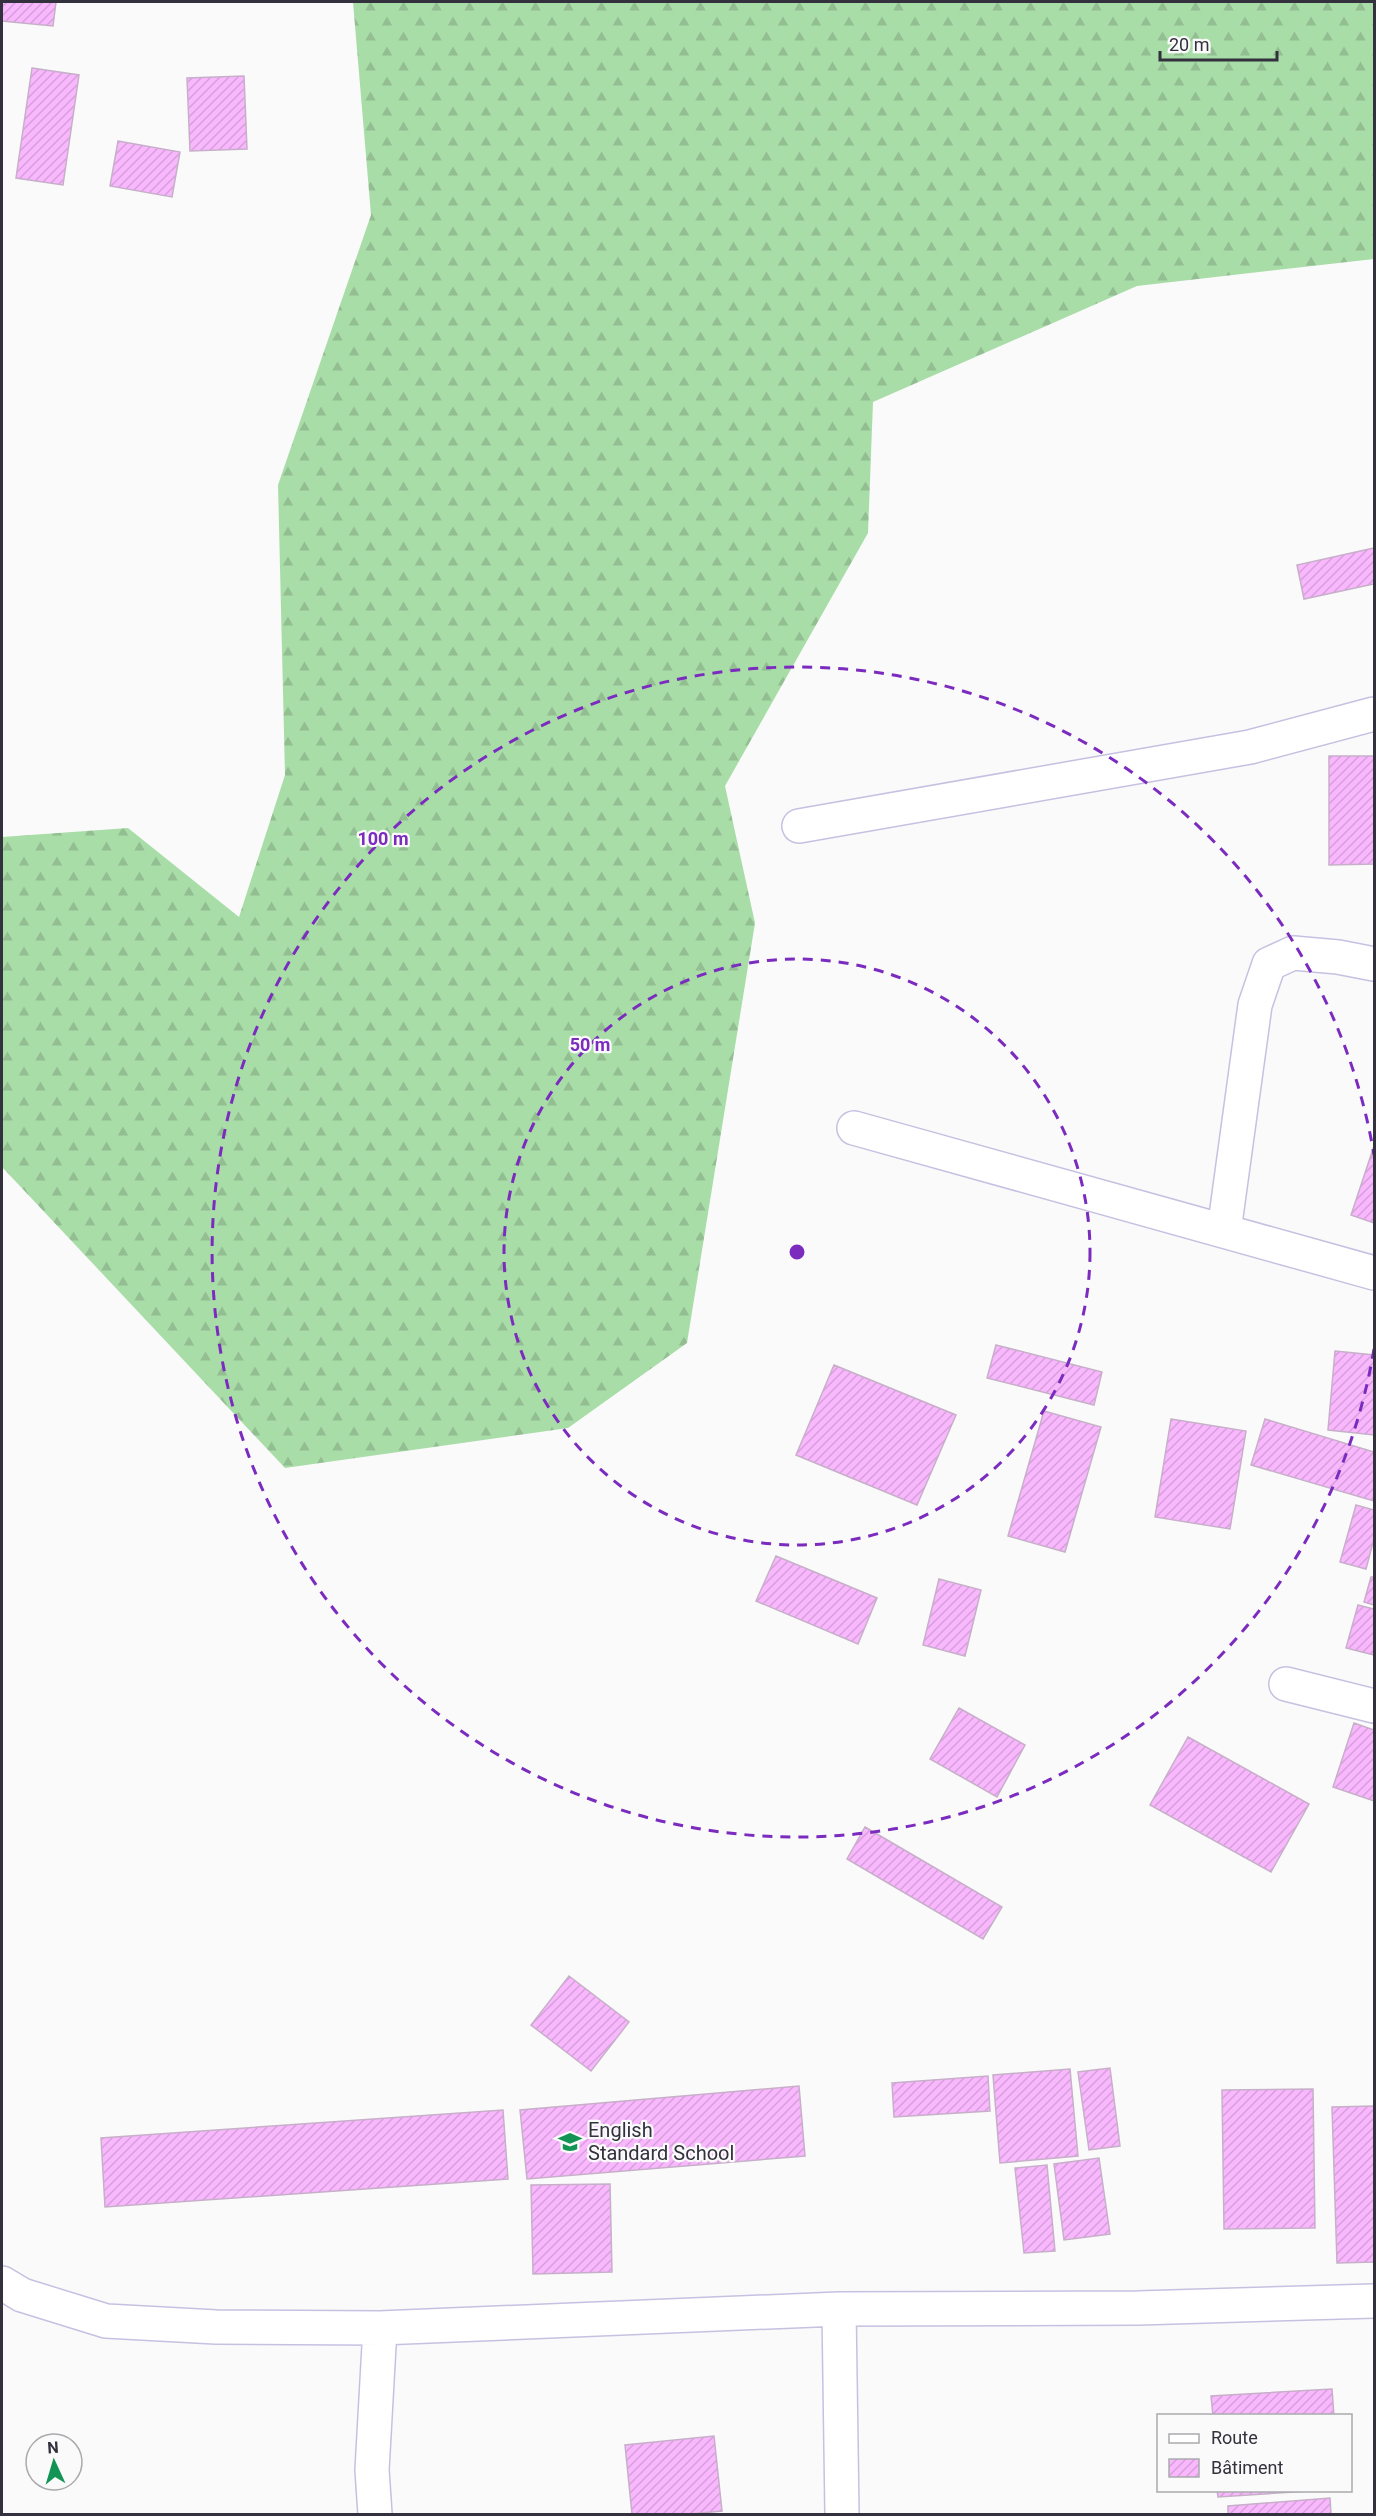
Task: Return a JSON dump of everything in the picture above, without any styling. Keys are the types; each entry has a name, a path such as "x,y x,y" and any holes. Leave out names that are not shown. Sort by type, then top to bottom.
{"street":[{"path":"799,826 1250,747 1374,714"},
{"path":"1224,1231 1255,1005 1269,964 1293,953 1338,957 1374,964"},
{"path":"854,1128 1374,1273"},
{"path":"1286,1684 1374,1706"},
{"path":"2,2283 22,2295 106,2321 216,2327 380,2328 839,2309 1138,2308 1374,2301"},
{"path":"839,2309 842,2514"},
{"path":"375,2514 372,2470 380,2328"}],"green space":[{"path":"353,2 1374,2 1374,259 1137,286 873,402 868,533 725,786 755,923 687,1343 568,1428 285,1468 2,1167 2,837 128,828 239,917 285,775 278,485 371,215"}],"building":[{"path":"2,2 56,2 53,26 2,21"},
{"path":"32,68 79,75 63,185 16,178"},
{"path":"244,76 247,149 190,151 187,78"},
{"path":"118,141 180,152 172,197 110,186"},
{"path":"1374,548 1374,584 1304,599 1297,565"},
{"path":"1329,756 1374,756 1374,864 1329,865"},
{"path":"1374,1146 1374,1223 1351,1215"},
{"path":"996,1345 1102,1372 1094,1405 987,1378"},
{"path":"1335,1351 1374,1355 1374,1435 1328,1430"},
{"path":"834,1365 956,1415 917,1505 796,1455"},
{"path":"1044,1411 1101,1427 1065,1552 1008,1536"},
{"path":"1171,1419 1246,1431 1230,1529 1155,1517"},
{"path":"1265,1419 1374,1452 1374,1501 1251,1465"},
{"path":"1356,1505 1374,1510 1374,1539 1366,1569 1340,1562"},
{"path":"776,1556 877,1598 858,1644 756,1601"},
{"path":"1371,1577 1374,1577 1374,1605 1364,1602"},
{"path":"939,1579 981,1590 965,1656 923,1645"},
{"path":"1358,1605 1374,1609 1374,1655 1346,1648"},
{"path":"959,1708 1025,1745 997,1797 930,1759"},
{"path":"1354,1723 1374,1730 1374,1801 1333,1787"},
{"path":"1188,1737 1309,1804 1271,1872 1150,1805"},
{"path":"865,1827 1002,1907 983,1939 847,1859"},
{"path":"569,1976 629,2022 591,2071 531,2025"},
{"path":"1110,2068 1120,2146 1089,2150 1078,2072"},
{"path":"1070,2069 1078,2156 1000,2163 993,2075"},
{"path":"988,2076 990,2111 894,2117 892,2083"},
{"path":"799,2086 805,2156 527,2179 520,2110"},
{"path":"1313,2089 1315,2228 1224,2229 1222,2090"},
{"path":"1374,2106 1374,2262 1337,2263 1332,2107"},
{"path":"503,2110 508,2179 105,2207 101,2138"},
{"path":"1099,2158 1110,2234 1064,2240 1054,2164"},
{"path":"1047,2165 1055,2251 1024,2253 1015,2168"},
{"path":"610,2184 612,2272 533,2274 531,2185"},
{"path":"1332,2389 1334,2414 1213,2414 1211,2396"},
{"path":"714,2436 722,2511 691,2514 632,2514 625,2445"},
{"path":"1217,2492 1294,2492 1218,2497"},
{"path":"1330,2498 1331,2514 1228,2514 1228,2506"}],"place":[{"name":"English Standard School","path":"570,2142"}]}
